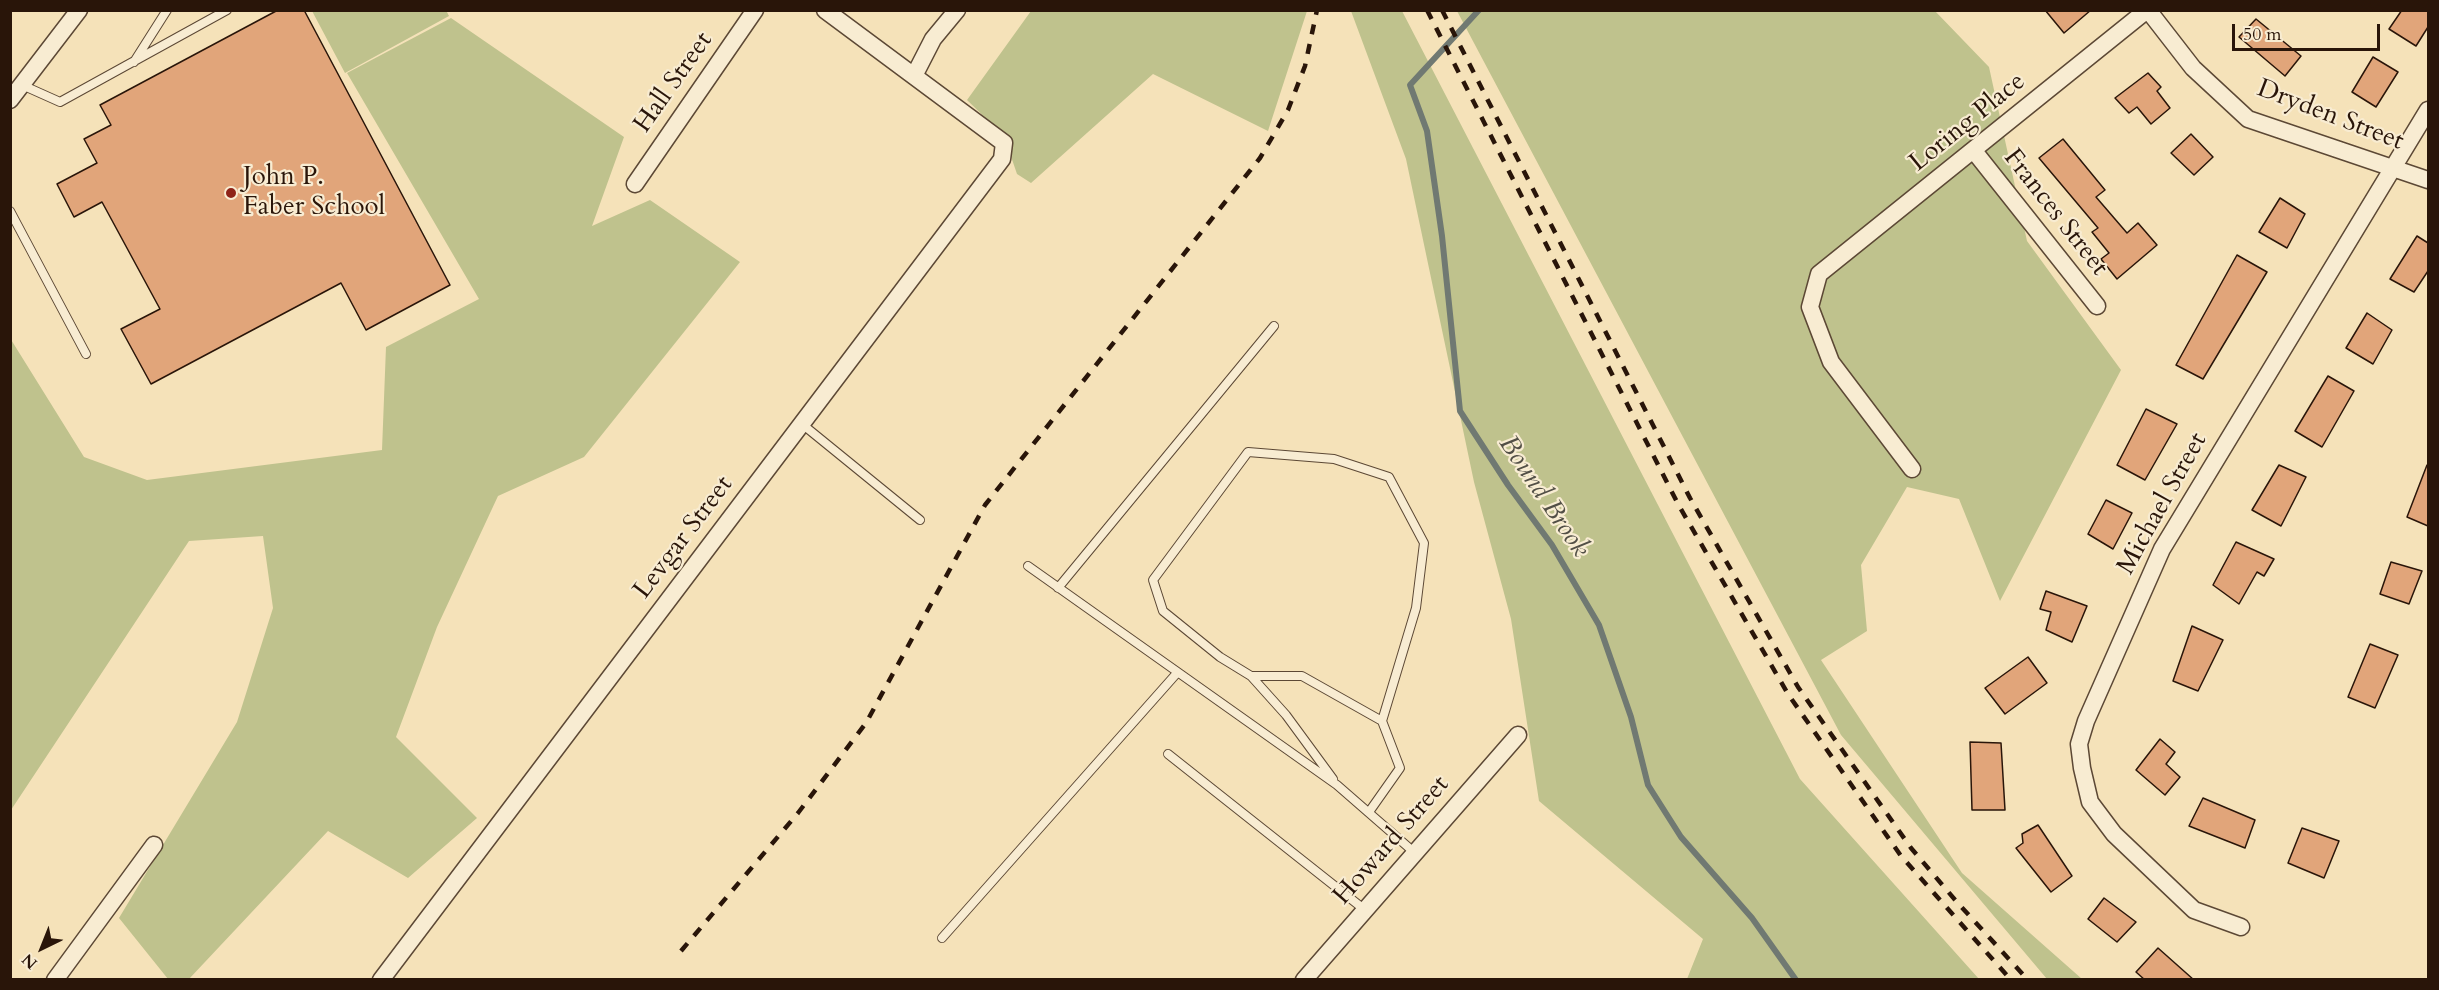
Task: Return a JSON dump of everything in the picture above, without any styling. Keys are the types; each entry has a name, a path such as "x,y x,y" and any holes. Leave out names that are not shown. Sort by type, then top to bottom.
{"street":[{"path":"10,100 79,10"},
{"name":"Hall Street","path":"634,184 755,10"},
{"path":"825,10 914,76 933,39 957,10"},
{"name":"Loring Place","path":"1912,469 1831,362 1810,307 1820,274 2147,10"},
{"name":"Dryden Street","path":"2147,10 2193,68 2248,119 2428,180"},
{"name":"Levgar Street","path":"381,980 1002,159 1004,143 914,76"},
{"name":"Michael Street","path":"2241,927 2194,909 2114,834 2090,802 2079,744 2086,721 2162,549 2395,168 2428,110"},
{"name":"Frances Street","path":"1974,151 2097,306"},
{"name":"Howard Street","path":"1306,979 1518,735"},
{"path":"55,980 154,845"}],"lane":[{"path":"134,62 167,10"},
{"path":"22,85 60,102 228,10"},
{"path":"10,211 86,354"},
{"path":"1058,588 1274,326"},
{"path":"802,424 920,520"},
{"path":"1337,785 1286,715 1251,676 1220,657 1163,611 1153,580 1248,452 1334,459 1389,477 1425,543 1416,608 1382,721 1400,768 1369,812"},
{"path":"1028,566 1337,785 1415,853"},
{"path":"942,938 1177,673"},
{"path":"1251,676 1302,676 1382,721"},
{"path":"1168,754 1365,910"}],"green space":[{"path":"446,10 449,16 345,73 312,11"},
{"path":"1031,11 1307,11 1268,131 1153,74 1031,183 1017,174 1004,136 967,100"},
{"path":"1351,11 1402,11 1800,779 1979,979 1687,979 1703,939 1539,801 1511,619 1474,482 1406,159"},
{"path":"1457,11 1935,11 1989,67 2027,241 2121,370 2000,601 1959,499 1907,487 1861,565 1867,631 1821,660 1962,873 2082,979 2047,979 1841,735"},
{"path":"451,18 624,137 592,226 650,200 740,262 584,457 498,496 437,627 396,737 477,818 408,878 328,831 189,979 168,979 119,918 237,722 273,608 263,536 189,541 11,810 10,338 84,457 147,480 382,450 386,347 479,299 347,73"}],"building":[{"name":"John P. Faber School","path":"278,10 304,10 450,285 366,330 341,283 151,384 121,329 160,309 102,202 74,217 57,184 97,163 84,139 111,125 100,105"},
{"path":"2045,10 2091,10 2064,33"},
{"path":"2402,10 2428,10 2428,27 2416,46 2389,29"},
{"path":"2256,19 2301,56 2285,76 2239,37"},
{"path":"2373,57 2398,72 2376,107 2352,92"},
{"path":"2148,73 2161,87 2157,91 2170,108 2151,124 2137,107 2129,113 2115,98"},
{"path":"2191,134 2213,157 2194,175 2171,153"},
{"path":"2063,139 2105,190 2096,197 2127,233 2138,223 2157,245 2117,279 2101,259 2109,253 2092,232 2098,228 2039,158"},
{"path":"2280,198 2305,214 2287,248 2259,232"},
{"path":"2417,236 2428,243 2428,271 2414,292 2390,279"},
{"path":"2237,255 2267,272 2203,379 2176,365"},
{"path":"2367,313 2392,330 2373,364 2346,348"},
{"path":"2328,376 2354,391 2322,447 2295,431"},
{"path":"2146,409 2177,424 2145,480 2117,465"},
{"path":"2279,465 2306,477 2281,526 2252,510"},
{"path":"2428,465 2428,526 2407,517"},
{"path":"2106,500 2132,513 2113,549 2088,534"},
{"path":"2236,542 2274,559 2264,576 2257,572 2239,604 2213,585"},
{"path":"2391,562 2422,571 2409,604 2380,594"},
{"path":"2046,591 2087,606 2072,642 2046,630 2051,612 2040,609"},
{"path":"2192,626 2223,640 2198,691 2173,681"},
{"path":"2370,644 2398,655 2375,708 2348,697"},
{"path":"2028,657 2047,683 2005,714 1985,688"},
{"path":"2160,739 2175,752 2166,764 2180,777 2165,795 2136,770"},
{"path":"1970,742 2001,743 2005,810 1972,810"},
{"path":"2203,798 2255,820 2245,848 2189,826"},
{"path":"2038,825 2072,876 2051,892 2016,848 2023,843 2022,834"},
{"path":"2302,828 2339,841 2324,878 2288,863"},
{"path":"2104,898 2136,922 2117,942 2088,919"},
{"path":"2158,948 2194,980 2145,980 2136,972"}],"waterway":[{"name":"Bound Brook","path":"1479,10 1410,85 1427,131 1442,236 1460,411 1508,485 1552,545 1599,625 1631,717 1648,785 1681,837 1752,918 1796,980"}],"railway":[{"path":"681,951 798,813 866,723 985,505 1260,158 1288,110 1305,66 1317,10"},
{"path":"1427,10 1678,504 1788,694 1901,856 2011,980"},
{"path":"1442,10 1690,498 1798,687 1911,848 2028,980"}],"place":[{"name":"John P. Faber School","path":"231,193"}]}
